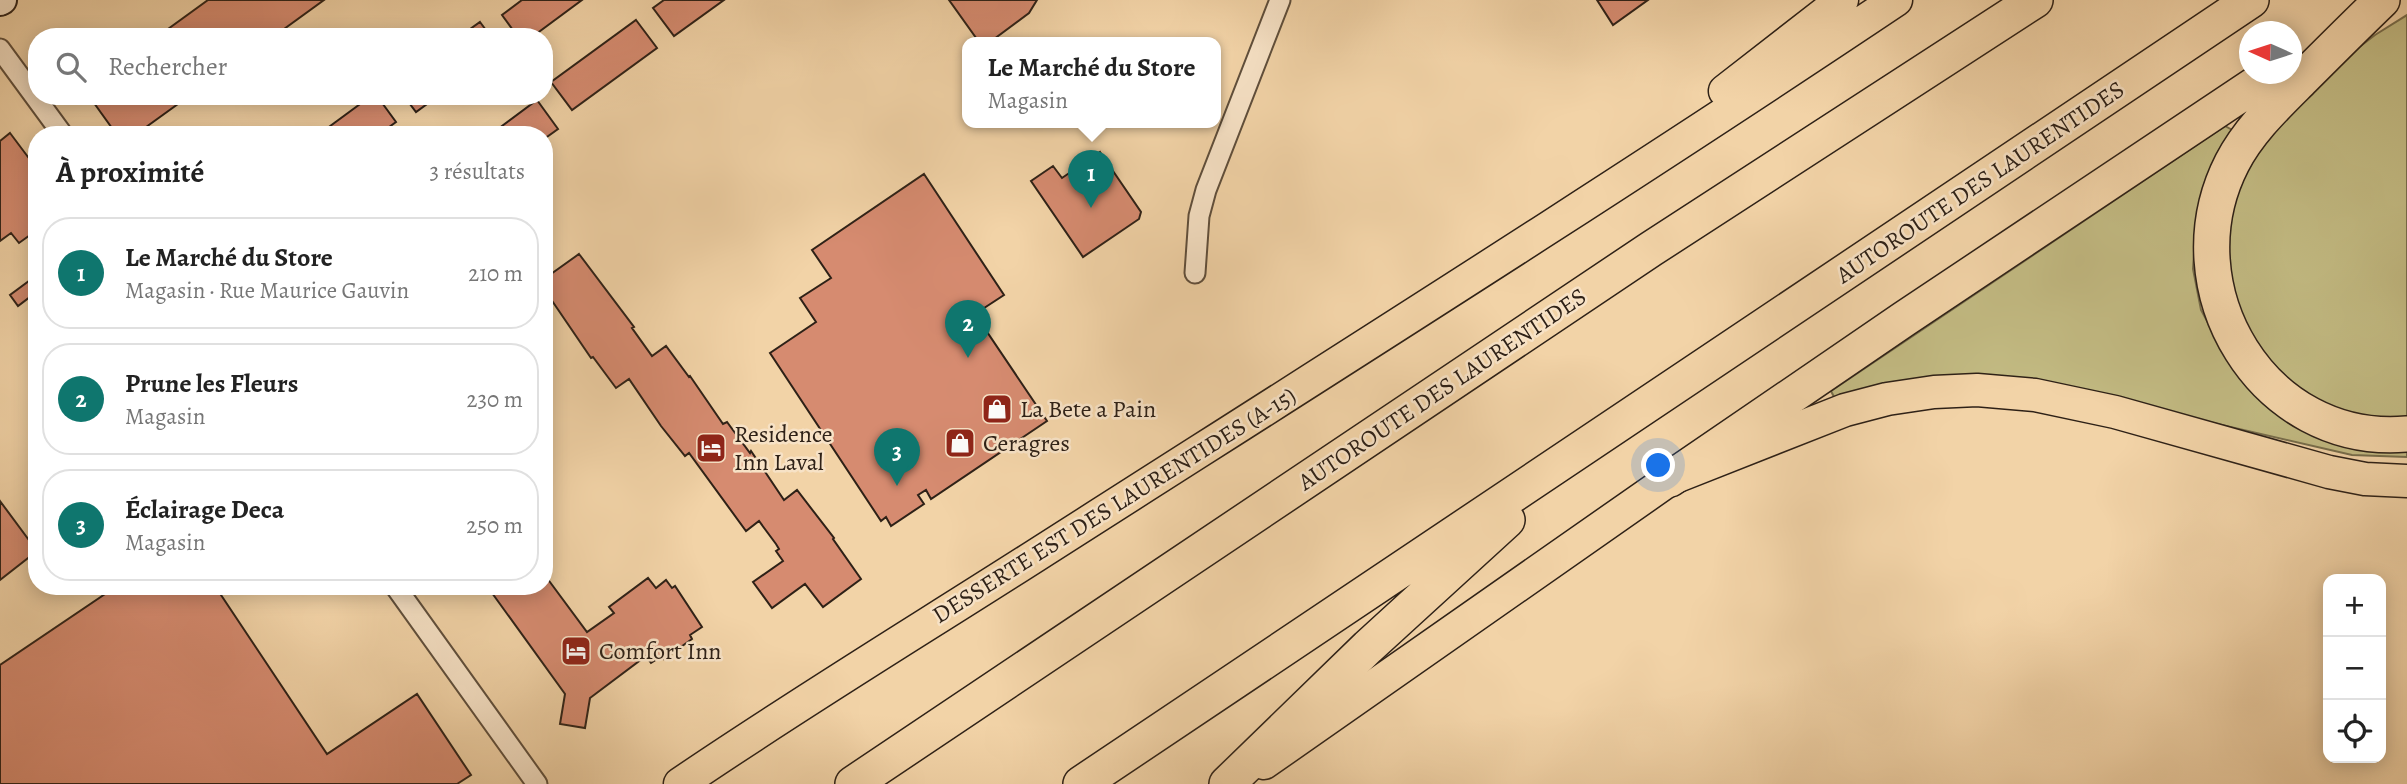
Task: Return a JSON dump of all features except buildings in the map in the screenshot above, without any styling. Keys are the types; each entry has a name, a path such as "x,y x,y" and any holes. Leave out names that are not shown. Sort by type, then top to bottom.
{"highway":[{"name":"AUTOROUTE DES LAURENTIDES","path":"844,784 865,776 1651,249 2035,0"},
{"name":"AUTOROUTE DES LAURENTIDES","path":"1080,784 2250,0"},
{"path":"2302,53 2381,0"},
{"path":"2381,0 2272,109 2250,133 2240,149 2224,183 2213,220 2212,273 2221,312 2235,342 2253,368 2283,397 2331,424 2379,435 2407,434"},
{"path":"1670,479 1904,318 2256,84"},
{"path":"1227,784 1368,647 1592,442"}],"main road":[{"path":"1550,227 1842,0"},
{"path":"1550,227 1896,0"},
{"name":"DESSERTE EST DES LAURENTIDES (A-15)","path":"680,784 776,719 1550,227"},
{"path":"1234,784 1670,479 1844,410 1911,395 1977,390 2035,395 2073,402 2329,472 2365,479 2407,481"}],"street":[{"path":"1195,273 1199,216 1206,190 1280,0"},
{"path":"0,49 28,87"},
{"path":"41,105 56,126"},
{"path":"401,595 537,784"}],"shaded area":[{"path":"2407,15 2407,420 2379,420 2319,407 2263,362 2221,269 2240,172 2311,84 2375,35"},
{"path":"2225,126 2234,131 2205,184 2196,222 2193,269 2201,310 2226,356 2407,444 2407,457 2352,455 2114,400 1835,399 1831,391"}],"place":[{"name":"Le Marché du Store","path":"1091,208"},
{"name":"Prune les Fleurs","path":"968,358"},
{"name":"La Bete a Pain","path":"997,409"},
{"name":"Ceragres","path":"960,443"},
{"name":"Residence Inn Laval","path":"711,448"},
{"name":"Éclairage Deca","path":"897,486"},
{"name":"Comfort Inn","path":"576,651"}]}
